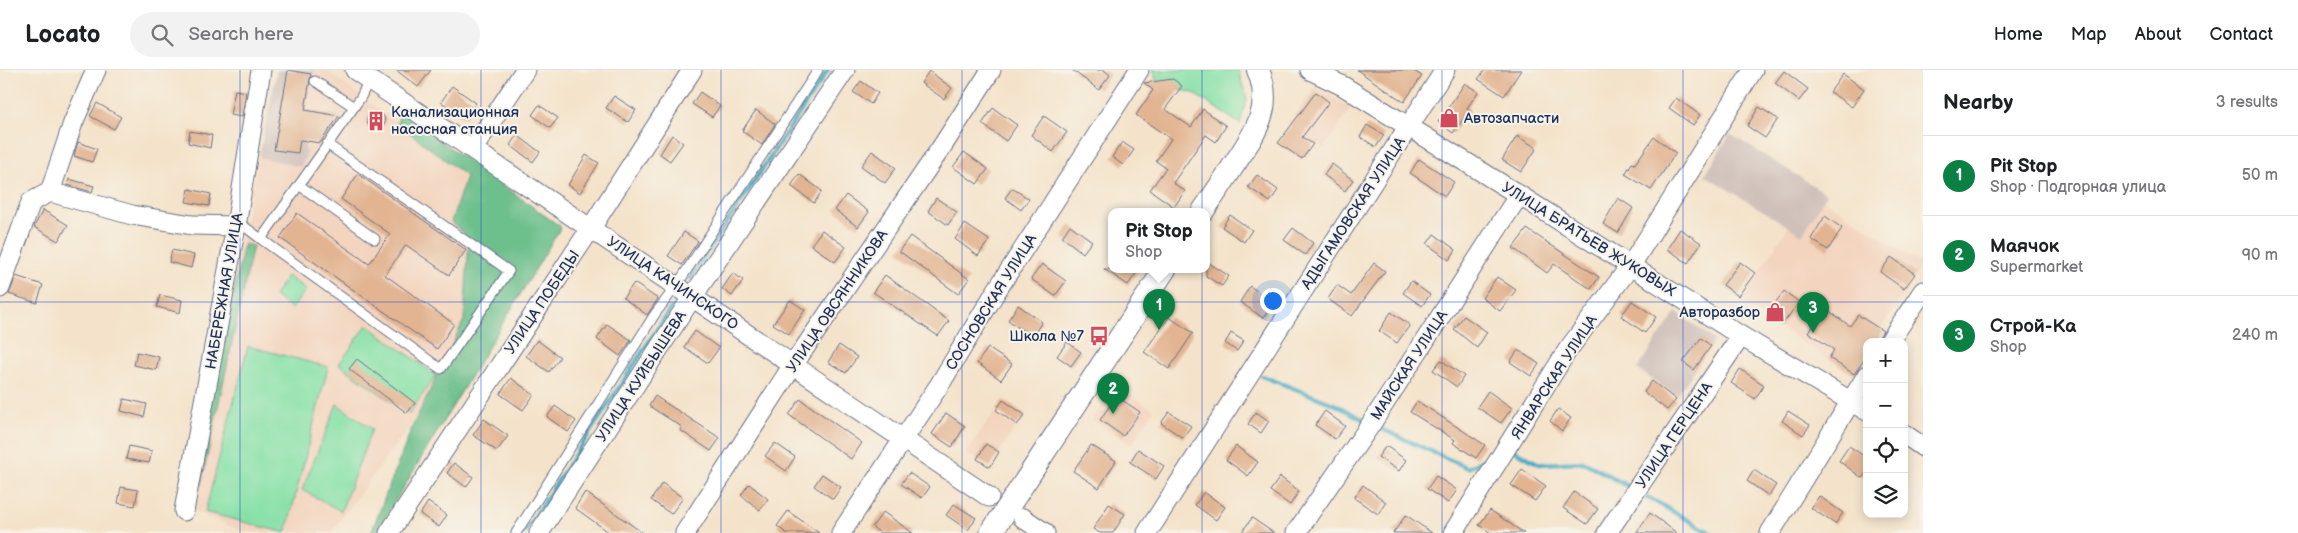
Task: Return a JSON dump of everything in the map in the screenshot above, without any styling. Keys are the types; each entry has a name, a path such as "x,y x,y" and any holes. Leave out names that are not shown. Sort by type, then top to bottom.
{"street":[{"path":"0,288 32,202 50,192 73,123 96,70"},
{"name":"НАБЕРЕЖНАЯ УЛИЦА","path":"184,511 236,226 261,70"},
{"path":"473,148 525,70"},
{"name":"УЛИЦА ПОБЕДЫ","path":"389,533 591,228 692,70"},
{"name":"УЛИЦА КУЙБЫШЕВА","path":"539,533 693,296 845,70"},
{"name":"УЛИЦА ОВСЯННИКОВА","path":"686,533 793,365 943,145 991,70"},
{"name":"СОСНОВСКАЯ УЛИЦА","path":"841,533 940,384 995,293 1139,70"},
{"path":"1205,208 1257,130 1264,101 1264,91 1258,70"},
{"name":"УЛИЦА БРАТЬЕВ ЖУКОВЫХ","path":"1310,70 1343,86 1631,265 1741,336 1863,409"},
{"name":"АДЫГАМОВСКАЯ УЛИЦА","path":"1147,533 1445,70"},
{"name":"ЯНВАРСКАЯ УЛИЦА","path":"1452,533 1567,351 1631,265 1753,70"},
{"name":"УЛИЦА КАЧИНСКОГО","path":"366,73 473,148 989,497"},
{"path":"50,192 132,215 192,225 236,226"},
{"name":"МАЙСКАЯ УЛИЦА","path":"1296,533 1371,424 1519,195"},
{"path":"991,533 1162,273"},
{"path":"1892,338 1923,291"},
{"name":"УЛИЦА ГЕРЦЕНА","path":"1606,533 1741,336"},
{"path":"1770,533 1849,400 1863,381"},
{"path":"1908,437 1923,447"},
{"path":"1022,518 1045,533"}],"lane":[{"path":"516,533 655,314 677,285 818,70"},
{"path":"262,239 361,97 366,73"},
{"path":"315,81 354,107"},
{"path":"236,226 245,227 345,305 441,369 509,271 327,144"},
{"path":"299,185 375,239"}],"shaded area":[{"path":"277,70 314,70 305,110 339,116 320,143 304,141 306,155 301,167 259,157"},
{"path":"314,70 326,70 361,97 552,232 331,533 246,533 184,506 259,157 301,167 305,110"},
{"path":"1315,85 1350,109 1324,148 1288,124"},
{"path":"1730,134 1827,194 1802,235 1705,175"},
{"path":"1824,200 1923,265 1875,338 1863,338 1863,356 1851,374 1740,301 1788,227 1802,235"},
{"path":"1676,312 1715,340 1677,396 1637,369"},
{"path":"1115,385 1154,410 1131,445 1092,420"},
{"path":"994,412 1016,426 990,467 966,453"}],"green space":[{"path":"1153,70 1238,70 1247,99 1240,124 1193,93 1157,84"},
{"path":"400,112 561,227 376,533 371,533 413,425 464,320 469,238 451,222 466,176 397,123"},
{"path":"244,244 253,246 201,485 192,483"},
{"path":"287,276 306,289 292,309 274,296"},
{"path":"367,325 436,375 409,414 339,364"},
{"path":"248,346 328,367 286,533 205,512"},
{"path":"337,404 372,429 341,511 302,490"}],"building":[{"path":"288,70 311,74 305,110 339,116 320,143 300,140 298,153 274,150"},
{"path":"396,70 431,70 418,87"},
{"path":"1072,70 1104,70 1110,75 1099,90"},
{"path":"1357,70 1412,70 1422,76 1404,102"},
{"path":"1485,70 1521,70 1504,96 1478,79"},
{"path":"929,71 952,88 944,99 921,83"},
{"path":"1784,71 1808,89 1799,101 1775,83"},
{"path":"1843,74 1864,89 1852,107 1830,92"},
{"path":"1173,79 1182,86 1165,109 1191,127 1203,109 1226,126 1216,142 1206,135 1173,183 1185,191 1174,207 1150,190 1166,168 1156,161 1171,139 1136,115 1153,90 1144,83"},
{"path":"861,81 878,93 871,104 853,92"},
{"path":"1465,83 1478,92 1467,108 1470,110 1453,133 1438,122"},
{"path":"452,86 476,103 465,118 441,102"},
{"path":"235,90 246,92 242,117 230,115"},
{"path":"700,92 720,106 712,117 692,104"},
{"path":"1316,92 1329,102 1302,137 1313,144 1302,159 1278,143"},
{"path":"614,96 636,110 628,122 606,108"},
{"path":"1676,98 1700,115 1693,125 1669,108"},
{"path":"97,103 121,117 114,129 90,116"},
{"path":"539,105 558,118 550,128 532,115"},
{"path":"1759,107 1778,119 1765,138 1747,126"},
{"path":"993,108 1017,125 1006,141 982,124"},
{"path":"756,110 775,124 762,145 742,131"},
{"name":"Канализационная насосная станция","path":"376,112 382,115 385,121 382,127 376,130 370,127 367,121 370,115"},
{"path":"1044,116 1067,132 1053,152 1031,135"},
{"path":"1367,125 1384,135 1376,147 1360,137"},
{"path":"190,131 212,135 210,148 188,143"},
{"path":"517,135 540,152 533,162 510,145"},
{"path":"672,135 683,143 670,161 660,154"},
{"path":"1517,136 1537,148 1521,172 1502,160"},
{"path":"1654,137 1676,153 1651,190 1625,174 1632,163 1635,164"},
{"path":"78,142 97,149 92,162 74,156"},
{"path":"1122,142 1134,150 1123,165 1112,157"},
{"path":"872,151 896,168 885,183 861,166"},
{"path":"964,152 988,169 977,184 953,167"},
{"path":"586,155 599,163 580,193 568,185"},
{"path":"1419,159 1454,182 1445,196 1410,173"},
{"path":"1332,164 1353,180 1345,191 1324,175"},
{"path":"358,174 466,250 449,275 406,245 385,275 454,324 437,349 280,238 297,213 369,264 390,234 341,199"},
{"path":"799,174 822,191 814,203 791,186"},
{"path":"1257,175 1278,190 1270,202 1248,187"},
{"path":"69,179 94,186 92,192 67,185"},
{"path":"1012,188 1029,199 1021,210 1005,198"},
{"path":"189,189 211,194 209,206 186,202"},
{"path":"846,195 869,212 858,227 835,210"},
{"path":"936,198 957,212 948,225 928,211"},
{"path":"1618,198 1633,208 1618,233 1603,224"},
{"path":"43,210 68,225 58,241 34,227"},
{"path":"1230,215 1252,230 1244,242 1222,227"},
{"path":"1825,216 1842,228 1828,250 1811,239"},
{"path":"965,224 989,240 978,256 955,239"},
{"path":"1070,225 1092,241 1083,253 1062,237"},
{"path":"1293,228 1313,243 1305,255 1284,240"},
{"path":"1527,229 1599,277 1591,289 1554,264 1547,273 1513,248"},
{"path":"1680,229 1701,243 1688,263 1667,249"},
{"path":"822,230 846,247 835,262 811,245"},
{"path":"684,232 698,241 682,265 668,256"},
{"path":"1434,234 1456,250 1449,260 1427,244"},
{"path":"910,236 969,279 958,294 899,251"},
{"path":"172,250 194,255 191,268 169,262"},
{"path":"1891,257 1915,274 1904,289 1880,272"},
{"path":"1740,262 1755,273 1738,296 1723,285"},
{"path":"1374,263 1385,271 1352,316 1328,299 1337,285 1351,295"},
{"path":"1042,264 1066,281 1055,296 1031,279"},
{"path":"1210,264 1229,276 1222,286 1206,276 1206,273 1210,273"},
{"path":"733,273 743,280 732,296 722,289"},
{"path":"1110,273 1136,273 1128,285"},
{"path":"885,275 949,321 938,336 873,292"},
{"path":"16,276 43,285 37,303 9,294"},
{"path":"1497,277 1516,290 1500,311 1482,298"},
{"path":"1411,281 1430,295 1422,306 1403,293"},
{"path":"634,283 658,299 647,315 623,298"},
{"path":"1250,286 1274,303 1263,318 1240,302"},
{"path":"1784,291 1799,302 1782,325 1767,314"},
{"path":"160,295 182,300 180,313 157,307"},
{"path":"790,300 805,310 789,334 773,324"},
{"path":"1632,301 1656,317 1645,333 1621,316"},
{"path":"1018,305 1042,322 1032,337 1008,320"},
{"path":"1825,308 1850,326 1858,315 1883,331 1879,338 1863,338 1863,362 1854,374 1829,358 1834,350 1808,332"},
{"path":"1391,312 1410,325 1397,343 1379,331"},
{"path":"1464,316 1487,332 1477,348 1454,329"},
{"path":"1169,317 1193,333 1169,369 1144,352"},
{"path":"607,324 631,340 620,356 597,339"},
{"path":"695,331 719,348 708,363 684,347"},
{"path":"1231,333 1244,341 1237,351 1225,343"},
{"path":"1701,338 1711,346 1694,370 1683,362"},
{"path":"537,340 560,357 549,372 526,356"},
{"path":"1067,342 1081,352 1071,366 1057,356"},
{"path":"839,345 857,357 846,373 828,362"},
{"path":"988,348 1012,364 1001,380 977,363"},
{"path":"1518,350 1539,364 1531,376 1510,362"},
{"path":"137,352 159,357 156,370 134,365"},
{"path":"357,359 415,403 407,413 349,369"},
{"path":"1441,360 1464,376 1457,387 1433,370"},
{"path":"1740,369 1764,385 1755,399 1731,383"},
{"path":"511,378 534,395 523,410 500,394"},
{"path":"1652,381 1676,400 1667,410 1644,392"},
{"path":"1488,391 1512,408 1501,423 1477,407"},
{"path":"655,396 720,438 711,451 680,430 682,427 649,406"},
{"path":"1116,396 1140,412 1123,436 1100,420"},
{"path":"124,399 147,404 144,417 121,411"},
{"path":"800,399 862,443 851,459 789,415"},
{"path":"1003,400 1025,415 1017,425 996,410"},
{"path":"1417,401 1485,445 1476,458 1453,443 1455,440 1410,412"},
{"path":"555,406 576,421 568,432 547,417"},
{"path":"1558,409 1571,418 1562,431 1550,421"},
{"path":"1325,411 1345,426 1335,439 1315,425"},
{"path":"1788,411 1810,425 1803,435 1782,421"},
{"path":"1169,412 1191,426 1183,438 1161,423"},
{"path":"1256,412 1269,421 1261,433 1248,424"},
{"path":"946,413 965,426 952,447 932,434"},
{"path":"484,419 508,436 497,451 473,435"},
{"path":"775,443 795,457 786,471 765,456"},
{"path":"986,444 999,452 990,467 977,459"},
{"path":"1091,445 1116,461 1099,488 1073,471"},
{"path":"129,446 152,451 149,463 126,459"},
{"path":"1236,446 1258,462 1248,476 1226,460"},
{"path":"1386,446 1406,460 1399,471 1378,457"},
{"path":"1849,446 1863,455 1863,477 1862,478 1839,461"},
{"path":"1138,449 1164,466 1156,479 1130,462"},
{"path":"454,463 473,477 466,487 447,473"},
{"path":"1522,469 1546,486 1535,501 1511,485"},
{"path":"1754,470 1776,485 1769,496 1747,481"},
{"path":"909,473 930,487 922,498 901,484"},
{"path":"822,474 841,487 833,499 814,486"},
{"path":"1436,476 1457,490 1448,503 1427,489"},
{"path":"1280,477 1299,491 1290,505 1270,491"},
{"path":"662,483 683,498 671,514 651,500"},
{"path":"749,484 768,499 760,510 741,495"},
{"path":"1363,485 1386,502 1378,514 1354,498"},
{"path":"121,487 138,490 135,506 118,503"},
{"path":"585,492 643,533 610,533 575,508"},
{"path":"1204,492 1225,507 1216,520 1195,505"},
{"path":"1574,492 1598,509 1587,524 1563,508"},
{"path":"1819,496 1843,513 1835,524 1811,508"},
{"path":"428,502 447,515 439,527 420,514"},
{"path":"954,504 976,518 968,530 946,515"},
{"path":"1109,504 1125,514 1113,533 1100,533 1093,529"},
{"path":"1490,510 1524,533 1491,533 1479,525"},
{"path":"788,511 819,533 786,533 777,526"},
{"path":"883,512 913,533 880,533 872,527"},
{"path":"1650,513 1677,533 1636,533"},
{"path":"1406,515 1432,533 1393,533"},
{"path":"1252,518 1274,533 1241,533"}],"waterway":[{"path":"690,278 828,70"},
{"path":"524,533 671,308"},
{"path":"1262,376 1334,404 1368,422"},
{"path":"1375,426 1468,468 1494,454"},
{"path":"1512,449 1539,464 1584,462 1631,488"},
{"path":"1640,493 1711,533"}],"place":[{"name":"Автозапчасти","path":"1449,118"},
{"name":"Канализационная насосная станция","path":"376,121"},
{"name":"Авторазбор","path":"1775,312"},
{"name":"Pit Stop","path":"1159,330"},
{"name":"Строй-Ка","path":"1813,333"},
{"name":"Школа №7","path":"1099,336"},
{"name":"Маячок","path":"1113,414"}]}
